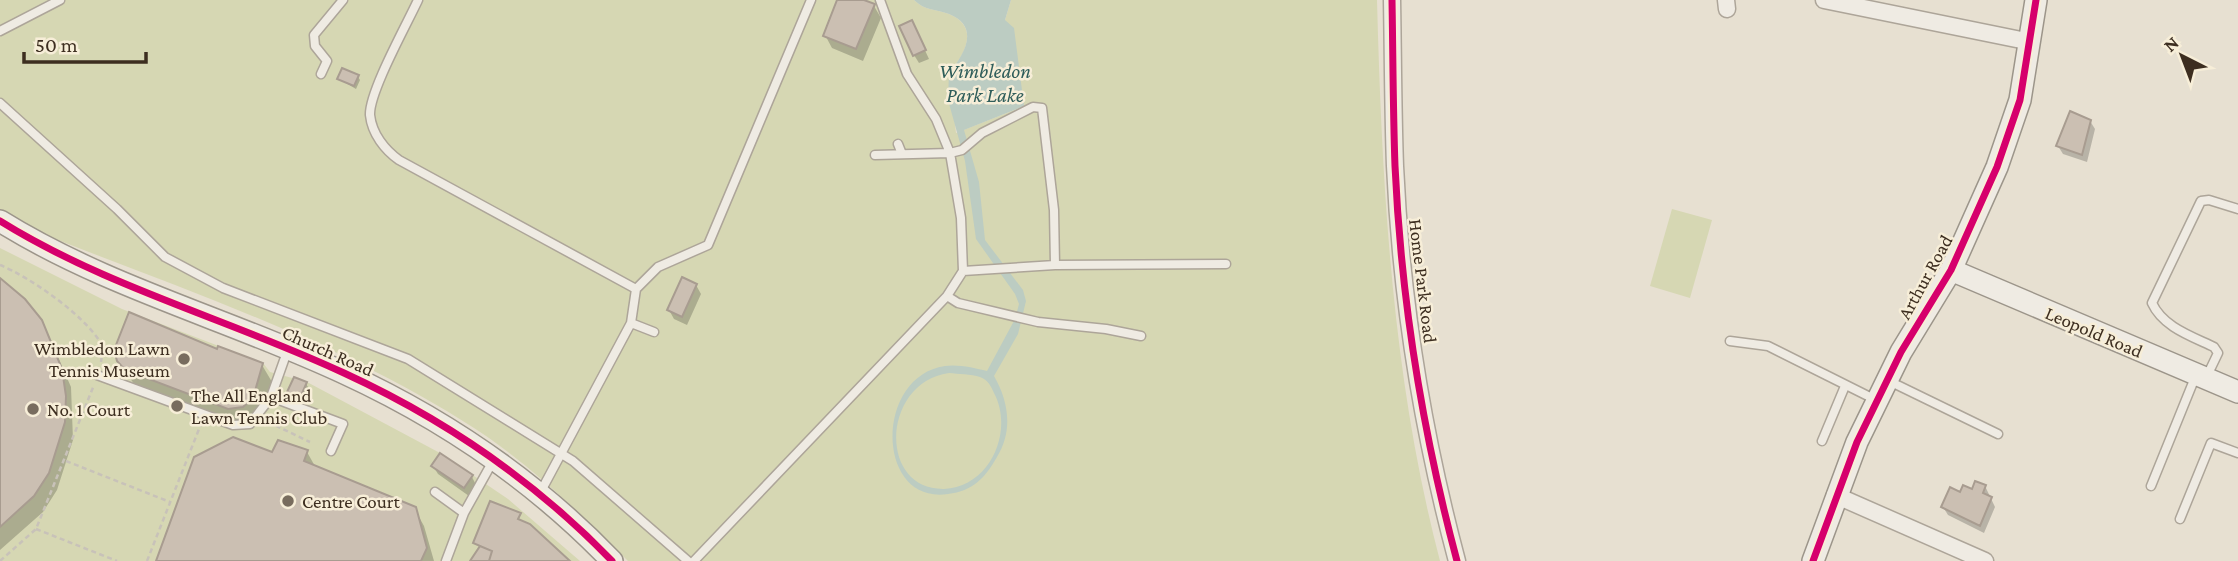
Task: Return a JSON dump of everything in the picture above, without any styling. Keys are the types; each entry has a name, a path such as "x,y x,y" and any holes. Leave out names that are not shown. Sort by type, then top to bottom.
{"street":[{"name":"Home Park Road","path":"1392,0 1395,166 1401,254 1429,430 1457,561"},
{"path":"1824,0 2031,42"},
{"name":"Arthur Road","path":"1813,561 1835,495 1876,400 1951,270 1997,167 2016,112 2031,42 2036,0"},
{"name":"Church Road","path":"0,221 50,250 345,373 401,403 494,459 540,492 611,561"},
{"name":"Leopold Road","path":"1951,270 2238,392"},
{"path":"1835,495 1985,561"}],"lane":[{"path":"0,31 60,0"},
{"path":"321,74 327,61 315,46 314,35 319,24 343,0"},
{"path":"418,0 372,102 372,122 381,143 399,160 636,289"},
{"path":"540,492 563,455 631,323 636,289 658,267 708,245 811,0"},
{"path":"694,561 947,296 963,271 961,218 950,153 936,119 907,74 880,0"},
{"path":"0,103 117,209 165,257 223,288 408,359 563,455 688,561"},
{"path":"875,155 950,153 962,150 982,133 1033,107 1042,108 1054,211 1055,265"},
{"path":"898,144 902,154"},
{"path":"2151,486 2201,377 2218,353 2214,347 2171,326 2158,316 2152,303 2201,201 2209,200 2238,209"},
{"path":"963,271 1055,265 1226,264"},
{"path":"947,296 958,303 1026,318 1140,336"},
{"path":"631,323 654,332"},
{"path":"1730,341 1768,346 1876,400"},
{"path":"97,374 204,415 243,426 258,417 271,397 288,349"},
{"path":"1886,380 1997,434"},
{"path":"1822,441 1844,386"},
{"path":"271,397 342,424 331,451"},
{"path":"2180,519 2211,443 2238,453"},
{"path":"446,561 464,513 494,459"},
{"path":"435,492 464,513"}],"path":[{"path":"0,265 26,278 99,338 103,356 66,461 36,529 0,561"},
{"path":"147,561 204,415"},
{"path":"258,417 310,442"},
{"path":"66,461 170,502"},
{"path":"36,529 117,561"}],"green space":[{"path":"0,0 914,0 922,6 949,14 965,26 967,42 949,73 956,133 1024,106 1005,20 1011,0 1377,0 1382,141 1392,282 1411,423 1440,561 628,561 526,466 489,438 437,405 383,376 270,323 40,233 0,209"},
{"path":"1672,209 1712,220 1690,298 1650,286"},
{"name":"The All England Lawn Tennis Club","path":"0,248 122,309 263,363 270,372 307,382 440,453 508,499 580,561 0,561"}],"water":[{"name":"Wimbledon Park Lake","path":"914,0 1011,0 1005,20 1014,28 1024,106 964,130 979,182 985,240 1023,290 1026,301 1018,334 994,376 1006,406 1007,427 1002,447 988,471 977,482 965,490 948,494 924,492 907,480 896,461 892,438 896,414 905,392 922,375 945,366 987,371 1015,319 1019,304 1015,294 976,239 965,161 948,100 949,73 967,42 965,26 949,14 918,4","holes":["949,373 983,378 993,390 1000,408 1001,423 999,439 986,468 960,486 944,489 922,485 907,473 898,455 896,435 900,414 911,395 927,381"]}],"building":[{"path":"837,0 864,0 875,4 856,49 823,36"},
{"path":"912,20 926,50 913,56 899,26"},
{"path":"342,68 359,75 354,86 337,79"},
{"path":"2070,111 2091,120 2082,155 2056,146"},
{"path":"682,277 697,284 682,317 667,310"},
{"name":"No. 1 Court","path":"0,278 25,299 42,320 62,369 66,396 65,422 49,473 34,496 0,527"},
{"name":"Wimbledon Lawn Tennis Museum","path":"129,312 217,349 218,346 263,363 253,398 243,407 228,409 125,370 117,361 114,350"},
{"path":"294,377 307,382 300,398 287,392"},
{"name":"Centre Court","path":"233,437 272,452 278,440 308,450 304,461 416,507 427,548 421,561 156,561 194,457"},
{"path":"440,453 473,475 464,488 431,466"},
{"path":"1975,481 1986,485 1983,493 1992,497 1980,526 1941,507 1950,487 1960,492 1963,485 1972,489"},
{"path":"490,501 521,513 518,519 530,524 570,561 489,561 492,551 473,543"},
{"path":"480,546 492,551 489,561 470,561"}],"cycle path":[{"path":"1392,0 1395,166 1402,266 1424,415 1457,561"},
{"path":"1813,561 1857,442 1901,352 1951,270 1997,167 2020,100 2036,0"},
{"path":"0,221 83,265 301,354 381,391 453,432 520,479 583,532 612,561"}],"place":[{"name":"Wimbledon Lawn Tennis Museum","path":"184,359"},
{"name":"The All England Lawn Tennis Club","path":"177,406"},
{"name":"No. 1 Court","path":"33,409"},
{"name":"Centre Court","path":"288,501"}]}
